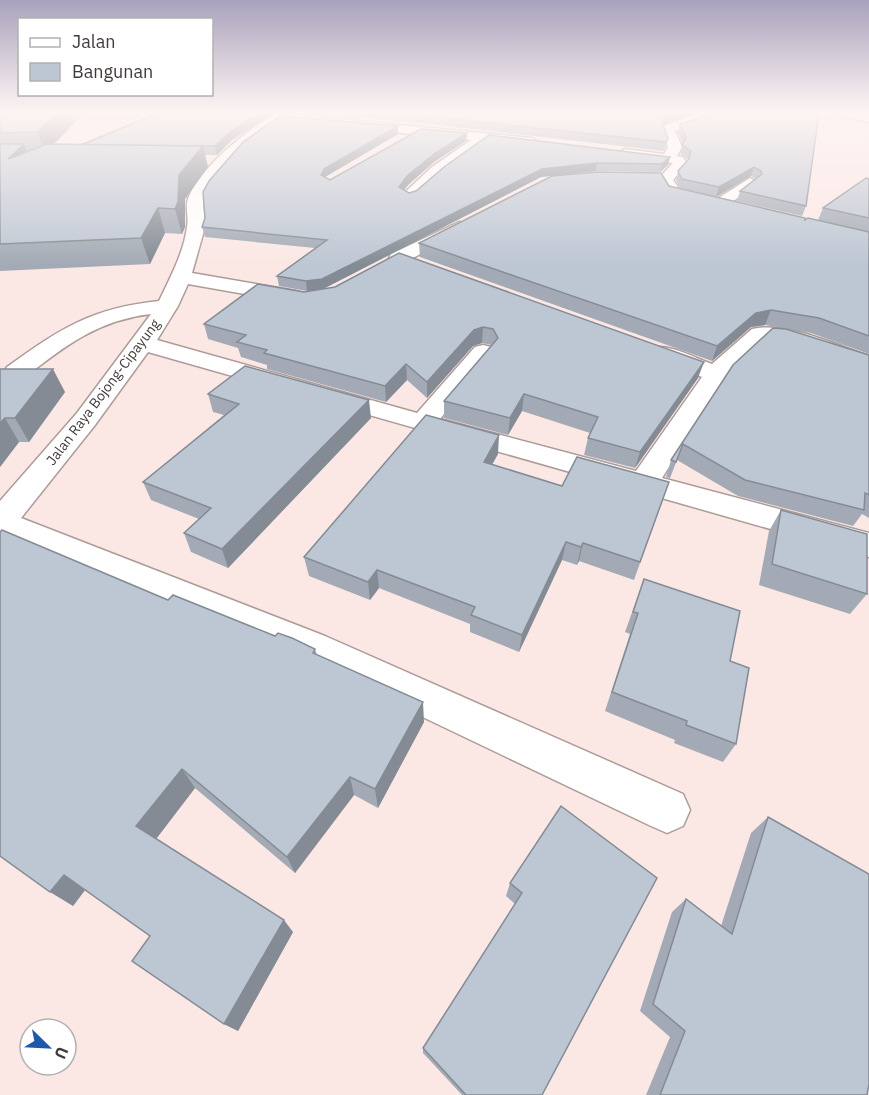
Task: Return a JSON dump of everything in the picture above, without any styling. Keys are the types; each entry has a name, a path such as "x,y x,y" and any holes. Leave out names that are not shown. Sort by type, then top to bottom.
{"street":[{"name":"Jalan Raya Bojong-Cipayung","path":"0,522 86,418 168,306 181,277 196,227 195,200 214,164"},
{"path":"410,195 425,178 444,164"},
{"path":"676,164 659,179 672,193 741,210"},
{"path":"718,205 750,182"},
{"path":"378,269 473,219"},
{"path":"398,258 419,266"},
{"path":"181,277 317,299"},
{"path":"16,372 61,339 93,321 121,312 168,306"},
{"path":"644,482 717,374 755,336 766,333 783,335 869,364"},
{"path":"143,343 423,423 869,545"},
{"path":"639,346 717,374"},
{"path":"423,423 483,352"},
{"path":"0,522 312,647 667,810"}],"building":[{"path":"0,164 188,164 179,175 178,202 175,209 158,208 141,238 0,244"},
{"path":"224,164 332,164 324,169 321,175 330,180 358,164 422,164 407,176 399,187 409,193 416,191 448,164 587,164 542,169 322,279 306,281 277,276 327,240 202,227 205,218 203,192"},
{"path":"684,164 812,164 806,206 740,191 762,174 754,167 719,187 682,179 678,171"},
{"path":"598,172 661,173 669,186 805,218 805,220 808,218 869,232 869,336 819,318 771,310 756,313 717,346 419,243 552,176"},
{"path":"866,178 869,179 869,218 823,208"},
{"path":"399,253 704,362 640,452 588,438 598,417 524,394 510,418 444,401 498,338 493,329 483,327 474,330 427,382 406,364 385,386 264,353 267,350 237,342 246,335 204,324 258,284 304,292 335,287"},
{"path":"773,328 786,329 869,355 869,495 865,493 864,510 745,480 683,444 676,462 671,460 733,365"},
{"path":"245,366 369,400 222,549 184,533 211,508 143,482 239,404 208,394"},
{"path":"0,369 53,369 15,418 5,418 0,423"},
{"path":"426,415 499,435 484,462 562,486 577,457 669,482 640,562 583,543 581,547 566,542 522,635 471,615 475,607 377,570 368,582 304,557"},
{"path":"781,510 867,534 867,594 772,564"},
{"path":"2,530 168,600 173,595 275,636 278,633 292,638 315,649 313,653 423,702 375,789 350,777 287,857 182,769 136,826 284,920 224,1024 132,961 150,936 64,875 50,892 0,856 0,532"},
{"path":"644,579 740,611 730,661 749,668 736,744 686,725 687,721 612,692 638,613 633,612"},
{"path":"561,806 657,878 542,1095 466,1095 423,1048 522,893 510,883"},
{"path":"768,817 869,874 869,1084 867,1095 660,1095 685,1031 653,1004 686,899 732,934"}]}
